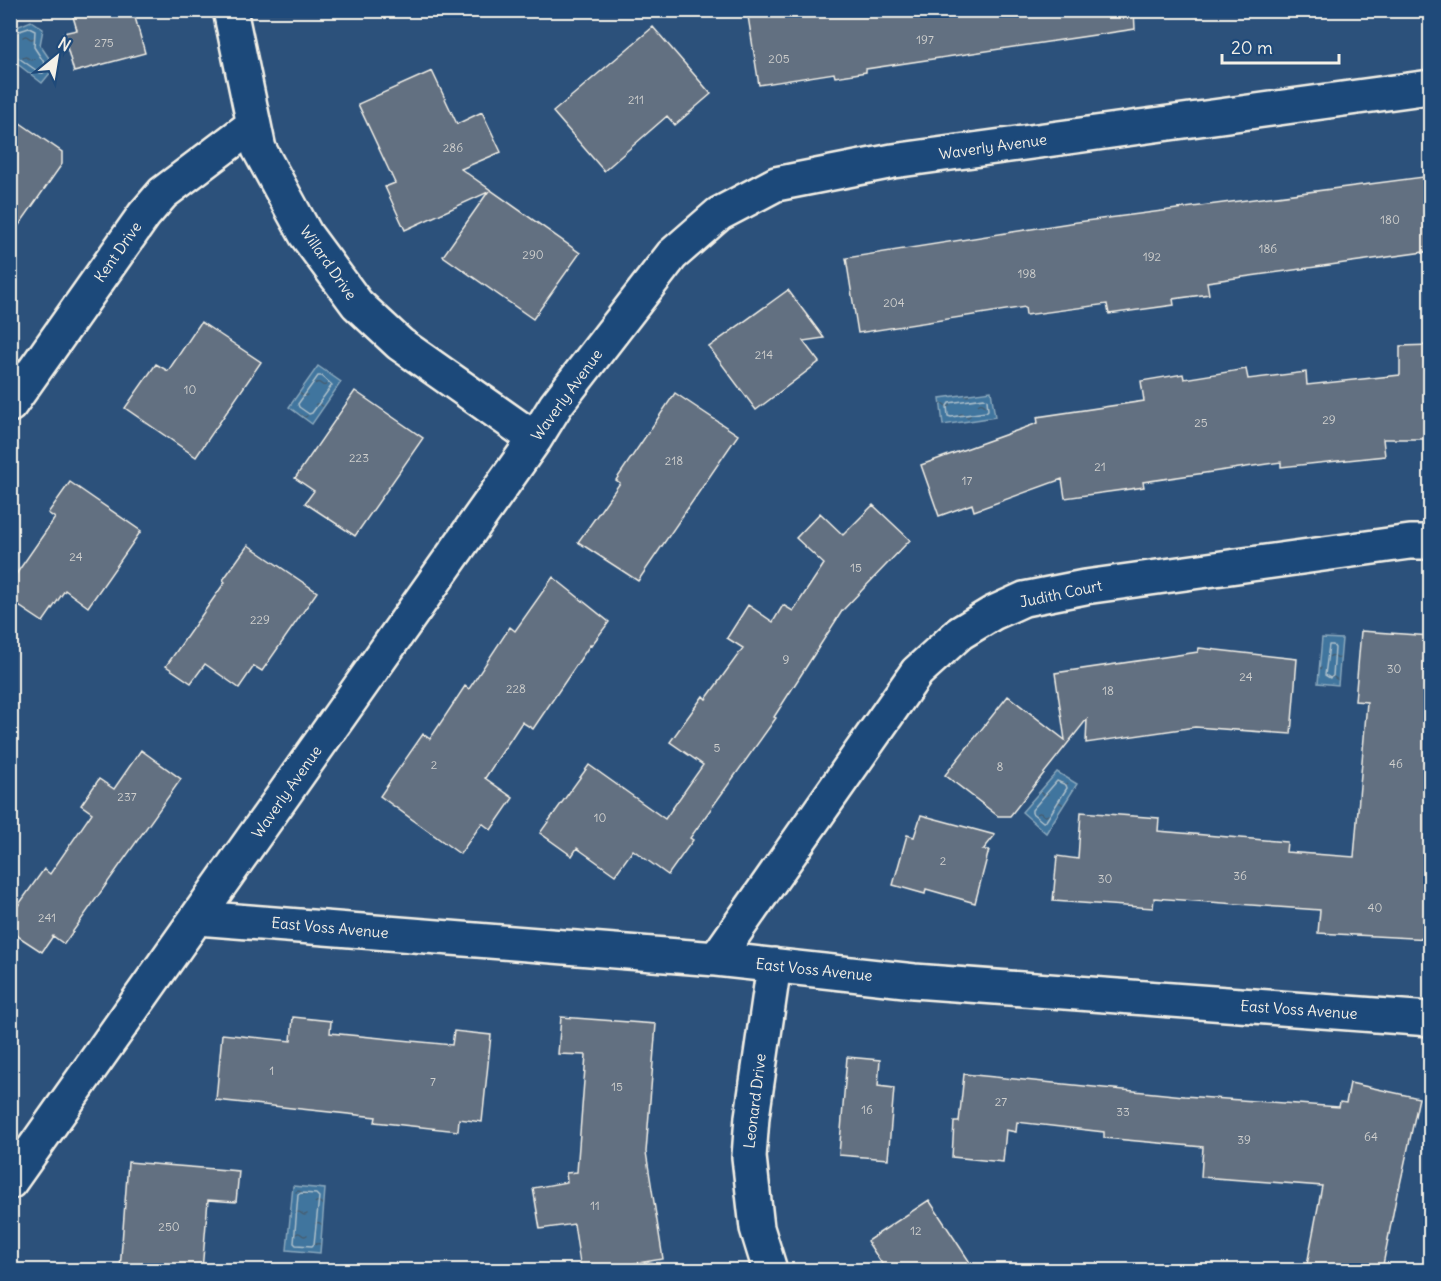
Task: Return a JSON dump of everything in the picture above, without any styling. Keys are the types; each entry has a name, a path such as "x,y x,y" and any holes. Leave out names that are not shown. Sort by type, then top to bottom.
{"street":[{"name":"Willard Drive","path":"230,10 259,149 306,235 357,304 400,344 535,439"},
{"name":"Waverly Avenue","path":"10,1182 535,439 556,405 672,255 719,214 776,184 892,161 1431,87"},
{"name":"Kent Drive","path":"10,405 144,215 163,193 253,126"},
{"name":"Judith Court","path":"717,959 917,672 960,633 993,613 1024,599 1085,587 1398,543 1431,542"},
{"name":"East Voss Avenue","path":"198,918 717,959 914,981 1431,1020"},
{"name":"Leonard Drive","path":"770,1270 757,1228 749,1157 752,1117 774,965"}],"water":[{"path":"31,21 43,29 40,45 55,67 42,83 11,59 12,29"},
{"path":"318,366 341,382 312,424 289,407"},
{"path":"991,391 995,417 943,425 940,398"},
{"path":"1322,638 1342,639 1338,685 1318,683"},
{"path":"1057,772 1077,784 1046,833 1022,812"},
{"path":"293,1186 325,1189 320,1253 287,1250"}],"building":[{"path":"71,10 133,10 145,53 74,72 63,33 77,30"},
{"path":"747,10 1134,10 1135,29 866,69 866,72 835,77 834,73 759,85"},
{"path":"653,27 711,94 675,125 667,116 604,171 553,112"},
{"path":"432,71 457,124 482,112 501,152 461,169 580,253 533,319 443,256 488,192 405,230 385,187 395,183 358,104"},
{"path":"10,116 62,152 62,164 10,238"},
{"path":"1431,176 1431,251 1207,282 1209,294 1173,299 1174,305 1109,314 1107,304 1026,315 1025,307 858,333 846,258 1070,223"},
{"path":"788,290 824,338 803,341 819,362 756,410 709,347"},
{"path":"201,322 261,362 196,457 125,408 156,364 168,371"},
{"path":"1431,345 1431,439 1383,439 1385,456 1281,467 1281,462 1143,482 1144,487 1065,498 1062,479 974,511 972,504 939,516 921,465 1038,423 1037,417 1144,401 1141,381 1183,374 1184,379 1246,369 1248,379 1306,372 1307,385 1400,375 1400,346"},
{"path":"355,391 423,438 355,536 305,503 314,491 295,478"},
{"path":"675,393 738,435 638,581 578,542 620,483 616,480"},
{"path":"70,482 141,531 88,607 65,590 43,622 10,600 10,583 55,518 48,513"},
{"path":"873,505 910,540 842,611 774,717 776,718 690,838 693,840 668,875 633,850 615,875 577,848 572,856 540,833 589,765 665,819 703,765 670,742 703,696 706,699 743,648 727,638 748,605 773,622 783,605 793,611 824,564 796,538 820,513 843,535"},
{"path":"248,545 317,592 262,671 254,666 239,688 205,664 191,683 166,666"},
{"path":"553,577 609,622 590,645 533,729 522,722 485,778 513,798 491,830 482,823 460,854 380,796 423,734 430,739 465,686 469,689 510,627 515,631"},
{"path":"1361,631 1431,636 1431,939 1318,933 1320,910 1154,898 1153,908 1053,901 1057,856 1078,859 1081,812 1159,818 1158,831 1287,842 1286,852 1354,857 1367,702 1355,701"},
{"path":"1199,648 1297,659 1291,734 1195,727 1086,743 1087,719 1010,816 998,816 945,775 1008,696 1065,740 1055,673 1198,652"},
{"path":"141,750 181,779 64,944 53,936 42,952 10,931 10,917 44,869 50,874 92,813 81,805 99,779 114,789"},
{"path":"921,815 995,835 983,850 989,850 975,903 926,889 925,894 893,885 907,835 914,837"},
{"path":"293,1017 331,1021 330,1033 452,1045 454,1031 491,1035 482,1122 459,1119 458,1131 375,1122 376,1117 216,1100 222,1034 291,1041"},
{"path":"561,1017 656,1024 646,1152 663,1259 581,1270 574,1224 540,1229 533,1188 567,1182 566,1173 577,1172 586,1055 558,1054"},
{"path":"847,1057 880,1060 878,1086 894,1088 888,1159 839,1155"},
{"path":"964,1074 1184,1096 1339,1107 1340,1102 1346,1103 1350,1083 1419,1098 1382,1270 1306,1270 1322,1186 1201,1177 1203,1147 1104,1138 1104,1132 1017,1122 1016,1132 1006,1130 1003,1162 952,1157 954,1122 959,1122"},
{"path":"128,1162 239,1171 236,1202 208,1200 202,1270 120,1270"},
{"path":"929,1200 975,1270 886,1270 867,1241"}]}
